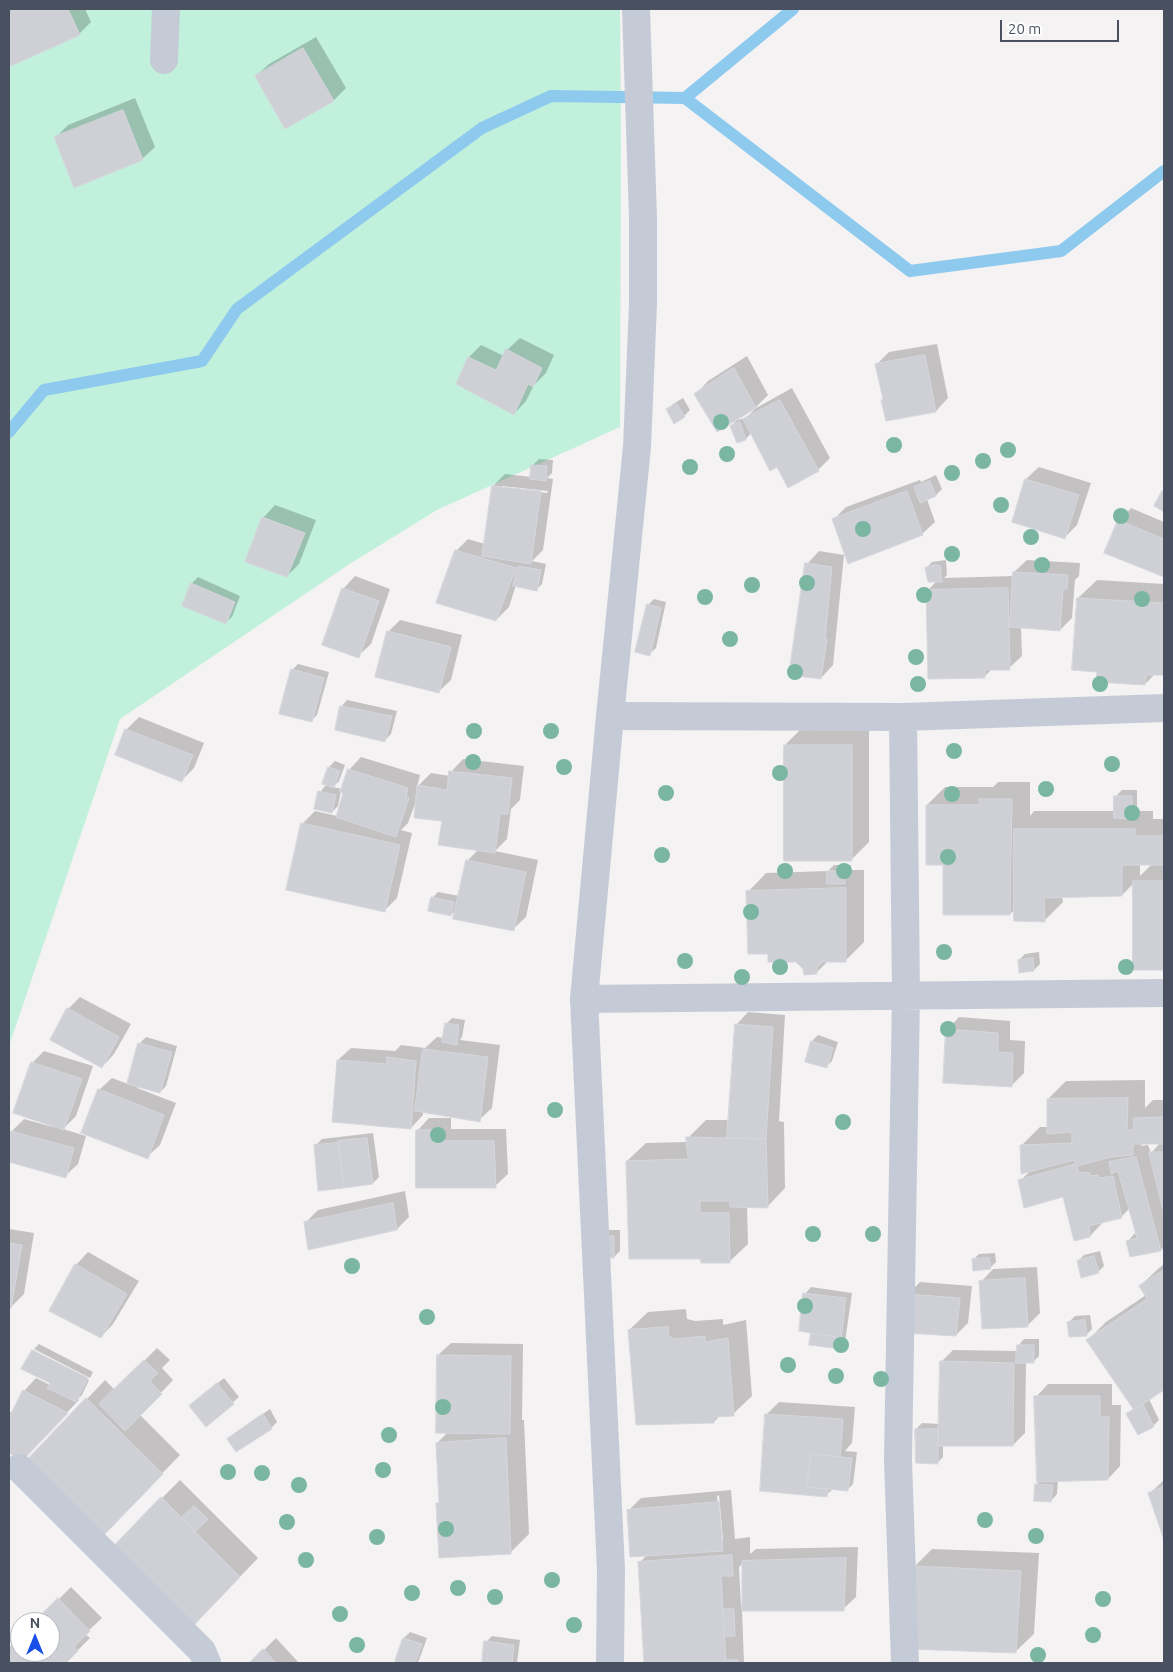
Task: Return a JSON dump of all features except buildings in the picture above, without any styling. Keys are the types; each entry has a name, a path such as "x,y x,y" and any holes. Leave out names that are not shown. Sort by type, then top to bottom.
{"street":[{"path":"164,60 166,9"},
{"path":"610,1663 612,1570 584,999 637,447 643,218 636,9"},
{"path":"610,716 903,717 1164,708"},
{"path":"903,717 906,996 898,1460 905,1663"},
{"path":"584,999 1164,993"},
{"path":"19,1468 202,1651 206,1663"}],"green space":[{"path":"9,9 620,9 621,145 620,427 437,510 348,565 120,719 9,1046"}],"waterway":[{"path":"685,98 793,9"},
{"path":"9,432 44,390 202,361 237,309 482,128 551,96 685,98 910,271 1061,251 1164,171"}]}
